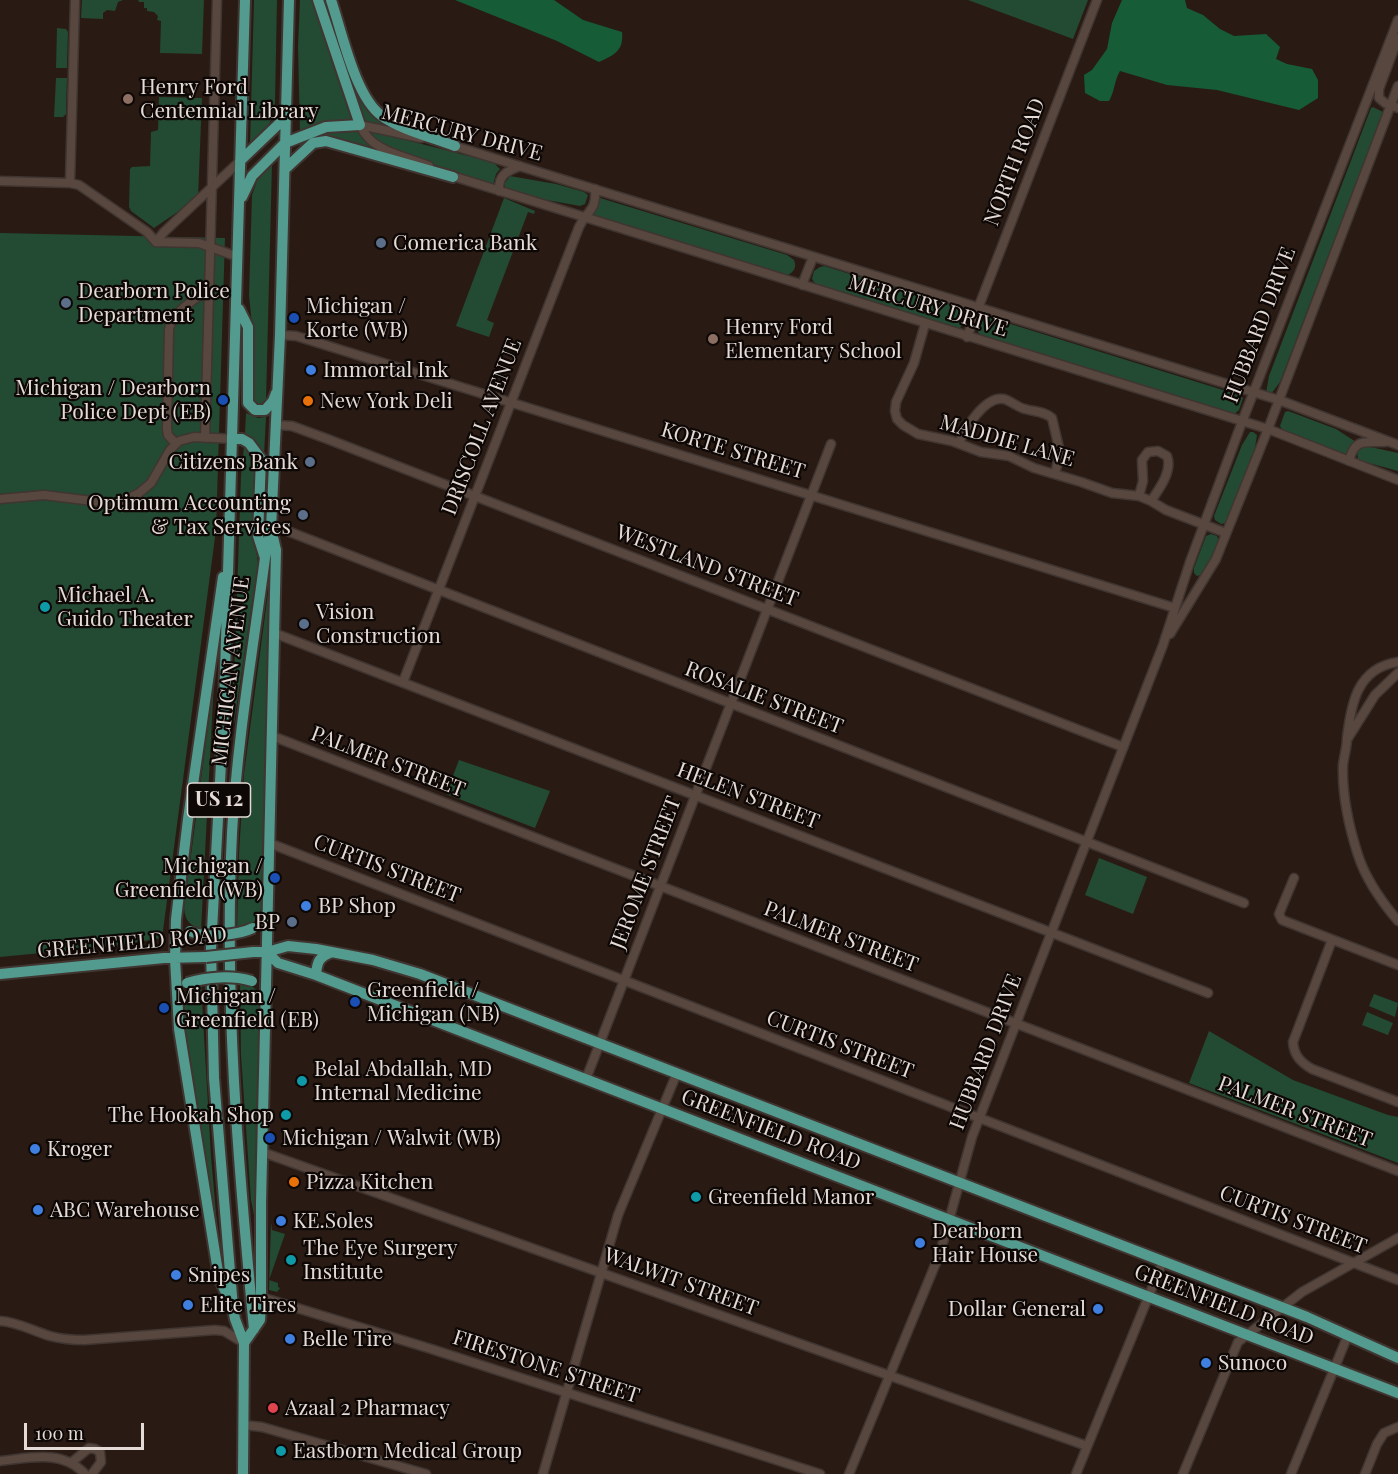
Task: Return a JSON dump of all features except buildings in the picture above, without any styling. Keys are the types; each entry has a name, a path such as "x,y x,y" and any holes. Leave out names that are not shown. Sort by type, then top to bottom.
{"main road":[{"name":"MICHIGAN AVENUE","path":"243,1474 244,1343 233,1308 214,1078 211,950 224,707 234,439 245,0"},
{"name":"MICHIGAN AVENUE","path":"254,1329 233,1076 229,947 232,832 239,753 265,558 272,527 280,335 289,0"},
{"path":"239,206 252,176 285,143 326,127 360,125 318,0"},
{"path":"331,0 361,90 369,105 388,120 455,146"},
{"path":"240,161 286,117"},
{"path":"285,169 312,143 326,141 453,177"},
{"path":"237,306 248,327 248,403 255,410 265,410 273,401 277,389"},
{"path":"234,439 242,439 249,443 261,459 258,536 265,558"},
{"path":"230,522 188,819 177,911 175,959 179,1029 219,1278 233,1308"},
{"path":"244,1343 260,1320 261,1297 262,1152 276,550 272,527"},
{"path":"177,911 190,931 205,935 241,933 254,928 267,917"},
{"name":"GREENFIELD ROAD","path":"0,974 164,958 267,952 288,946 373,960 410,971 600,1043 1282,1307 1398,1358"},
{"name":"GREENFIELD ROAD","path":"267,952 278,963 316,975 1398,1393"},
{"path":"316,975 317,962 322,956 333,952"},
{"path":"176,991 197,980 236,978 252,981 266,992"}],"street":[{"path":"69,183 75,0"},
{"path":"205,438 217,0"},
{"name":"NORTH ROAD","path":"967,337 1097,0"},
{"name":"HUBBARD DRIVE","path":"849,1474 940,1254 959,1182 980,1118 1163,645 1186,572 1253,393 1398,20"},
{"path":"1394,107 1379,98 1379,89 1398,38"},
{"name":"HUBBARD DRIVE","path":"1163,645 1216,559 1394,107 1398,86"},
{"name":"MERCURY DRIVE","path":"360,125 455,146 521,166 1279,400 1398,445"},
{"name":"MERCURY DRIVE","path":"360,125 367,138 376,145 453,177 1268,429 1398,480"},
{"path":"156,242 240,161"},
{"path":"499,191 502,176 521,166"},
{"path":"0,181 69,183 88,190 147,232 156,242 199,243 238,257"},
{"name":"DRISCOLL AVENUE","path":"403,682 584,216 589,214 595,205 595,189"},
{"path":"802,285 813,257"},
{"path":"177,442 168,435 167,429 170,323 177,314 210,288"},
{"name":"MADDIE LANE","path":"925,324 916,356 899,394 895,411 897,419 910,430 959,443 981,452 1008,456 1034,468 1112,494 1139,496 1166,510 1226,533"},
{"name":"KORTE STREET","path":"280,335 296,336 1175,608"},
{"path":"959,443 971,420 989,403 995,399 1002,399 1026,410 1047,414 1052,418 1060,452 1055,474"},
{"name":"WESTLAND STREET","path":"276,425 292,426 330,440 1123,747"},
{"path":"0,500 44,495 97,502 122,502 151,483 177,442 194,437 234,439"},
{"path":"1349,461 1352,449 1357,444 1388,442"},
{"name":"JEROME STREET","path":"586,1079 831,444"},
{"path":"1139,496 1143,482 1142,460 1148,452 1158,451 1167,456 1168,465 1160,487 1151,501"},
{"path":"1361,465 1398,474"},
{"name":"ROSALIE STREET","path":"272,527 1244,903"},
{"path":"1186,572 1194,580 1204,580"},
{"name":"HELEN STREET","path":"274,633 1208,993"},
{"path":"1398,662 1389,663 1376,670 1360,686 1350,711 1343,765 1344,790 1358,856 1374,890 1398,921"},
{"path":"1347,738 1375,695 1398,673"},
{"name":"PALMER STREET","path":"272,736 1398,1171"},
{"name":"CURTIS STREET","path":"269,843 1398,1280"},
{"path":"1294,878 1279,914 1280,918 1286,923 1398,965"},
{"path":"1332,940 1293,1042 1296,1055 1303,1064 1312,1069 1398,1102"},
{"path":"543,1474 618,1215 677,1073"},
{"name":"WALWIT STREET","path":"262,1152 1087,1446"},
{"path":"1183,1474 1238,1342 1302,1292 1398,1238"},
{"path":"1076,1474 1163,1261"},
{"name":"FIRESTONE STREET","path":"261,1297 820,1474"},
{"path":"0,1321 14,1323 68,1340 224,1330 244,1343"},
{"path":"1291,1474 1348,1335"},
{"path":"244,1425 272,1430 426,1474"},
{"path":"1365,1474 1384,1433 1398,1427"},
{"path":"72,1462 89,1448 95,1449 100,1452 101,1462 92,1474"},
{"path":"0,1461 54,1457 72,1462 85,1474"}],"green space":[{"path":"82,0 123,0 118,2 115,11 107,10 103,13 103,19 81,18"},
{"path":"138,0 204,0 202,54 160,53 161,21 157,20 158,16 154,12 144,8 144,2"},
{"path":"254,0 277,0 275,102 268,126 250,145"},
{"path":"300,0 314,0 356,120 300,133 298,46"},
{"path":"322,0 329,0 363,100 428,138 363,122"},
{"path":"455,0 554,0 583,20 622,32 620,48 599,62 557,41"},
{"path":"968,0 1088,0 1073,39"},
{"path":"1122,0 1185,0 1187,8 1203,15 1220,29 1234,36 1266,34 1280,47 1276,59 1287,64 1312,69 1318,80 1318,98 1299,110 1217,90 1167,85 1120,71 1109,101 1100,101 1085,93 1084,75 1092,70 1107,49 1112,23"},
{"path":"57,28 66,29 68,32 67,68 56,68"},
{"path":"56,78 67,78 66,114 63,117 54,117"},
{"path":"159,97 202,98 198,198 154,228 129,207 130,169 150,166 151,132 158,130"},
{"path":"1373,107 1383,112 1280,382 1271,394 1266,393 1269,376"},
{"path":"358,129 371,146 407,161 337,140 300,149 300,142 321,132"},
{"path":"367,130 484,160 495,164 500,169 493,185 474,180 379,144"},
{"path":"272,164 266,400 260,406 250,398 252,325 249,295 252,195 258,178"},
{"path":"510,176 556,184 588,195 585,204 580,206 525,196 506,189 504,184"},
{"path":"504,198 535,211 534,214 528,212 487,320 494,323 489,337 456,326"},
{"path":"600,198 787,255 794,260 795,268 786,276 594,216 592,213 597,209"},
{"path":"0,233 225,238 216,530 162,938 113,946 0,957"},
{"path":"824,266 964,309 967,315 959,330 816,285 812,279 814,271"},
{"path":"988,317 1239,395 1243,398 1239,410 1233,415 981,337 978,332 984,318"},
{"path":"1288,411 1336,429 1356,442 1347,455 1283,431 1280,426 1285,412"},
{"path":"246,413 258,418 266,417 264,455 245,433"},
{"path":"1250,432 1257,435 1255,448 1228,520 1221,524 1215,520 1214,516 1242,445"},
{"path":"244,446 258,464 255,541 258,564 234,723 230,722"},
{"path":"1366,446 1398,453 1398,471 1358,460 1357,451"},
{"path":"1211,534 1217,536 1219,541 1206,573 1197,576 1194,568 1206,536"},
{"path":"268,593 270,593 261,909 253,923 237,929 244,774"},
{"path":"214,681 201,930 189,922 184,908"},
{"path":"459,760 550,791 535,828 446,794"},
{"path":"1099,858 1147,877 1133,914 1085,895"},
{"path":"240,981 255,989 261,1004 255,1220 251,1200 241,1055"},
{"path":"201,984 217,1225 182,1001 191,987"},
{"path":"1374,994 1398,1003 1395,1017 1369,1006"},
{"path":"1367,1012 1393,1023 1388,1035 1362,1025"},
{"path":"1209,1031 1293,1080 1398,1117 1398,1163 1189,1083"},
{"path":"271,1222 272,1230 285,1234 269,1279"},
{"path":"269,1280 278,1283 280,1288 277,1292 269,1290"}],"place":[{"name":"Henry Ford Centennial Library","path":"128,99"},
{"name":"Comerica Bank","path":"381,243"},
{"name":"Dearborn Police Department","path":"66,303"},
{"name":"Michigan / Korte (WB)","path":"294,318"},
{"name":"Henry Ford Elementary School","path":"713,339"},
{"name":"Immortal Ink","path":"311,370"},
{"name":"Michigan / Dearborn Police Dept (EB)","path":"223,400"},
{"name":"New York Deli","path":"308,401"},
{"name":"Citizens Bank","path":"310,462"},
{"name":"Optimum Accounting & Tax Services","path":"303,515"},
{"name":"Michael A. Guido Theater","path":"45,607"},
{"name":"Vision Construction","path":"304,624"},
{"name":"Michigan / Greenfield (WB)","path":"275,878"},
{"name":"BP Shop","path":"306,906"},
{"name":"BP","path":"292,922"},
{"name":"Greenfield / Michigan (NB)","path":"355,1002"},
{"name":"Michigan / Greenfield (EB)","path":"164,1008"},
{"name":"Belal Abdallah, MD Internal Medicine","path":"302,1081"},
{"name":"The Hookah Shop","path":"286,1115"},
{"name":"Michigan / Walwit (WB)","path":"270,1138"},
{"name":"Kroger","path":"35,1149"},
{"name":"Pizza Kitchen","path":"294,1182"},
{"name":"Greenfield Manor","path":"696,1197"},
{"name":"ABC Warehouse","path":"38,1210"},
{"name":"KE.Soles","path":"281,1221"},
{"name":"Dearborn Hair House","path":"920,1243"},
{"name":"The Eye Surgery Institute","path":"291,1260"},
{"name":"Snipes","path":"176,1275"},
{"name":"Elite Tires","path":"188,1305"},
{"name":"Dollar General","path":"1098,1309"},
{"name":"Belle Tire","path":"290,1339"},
{"name":"Sunoco","path":"1206,1363"},
{"name":"Azaal 2 Pharmacy","path":"273,1408"},
{"name":"Eastborn Medical Group","path":"281,1451"}]}
